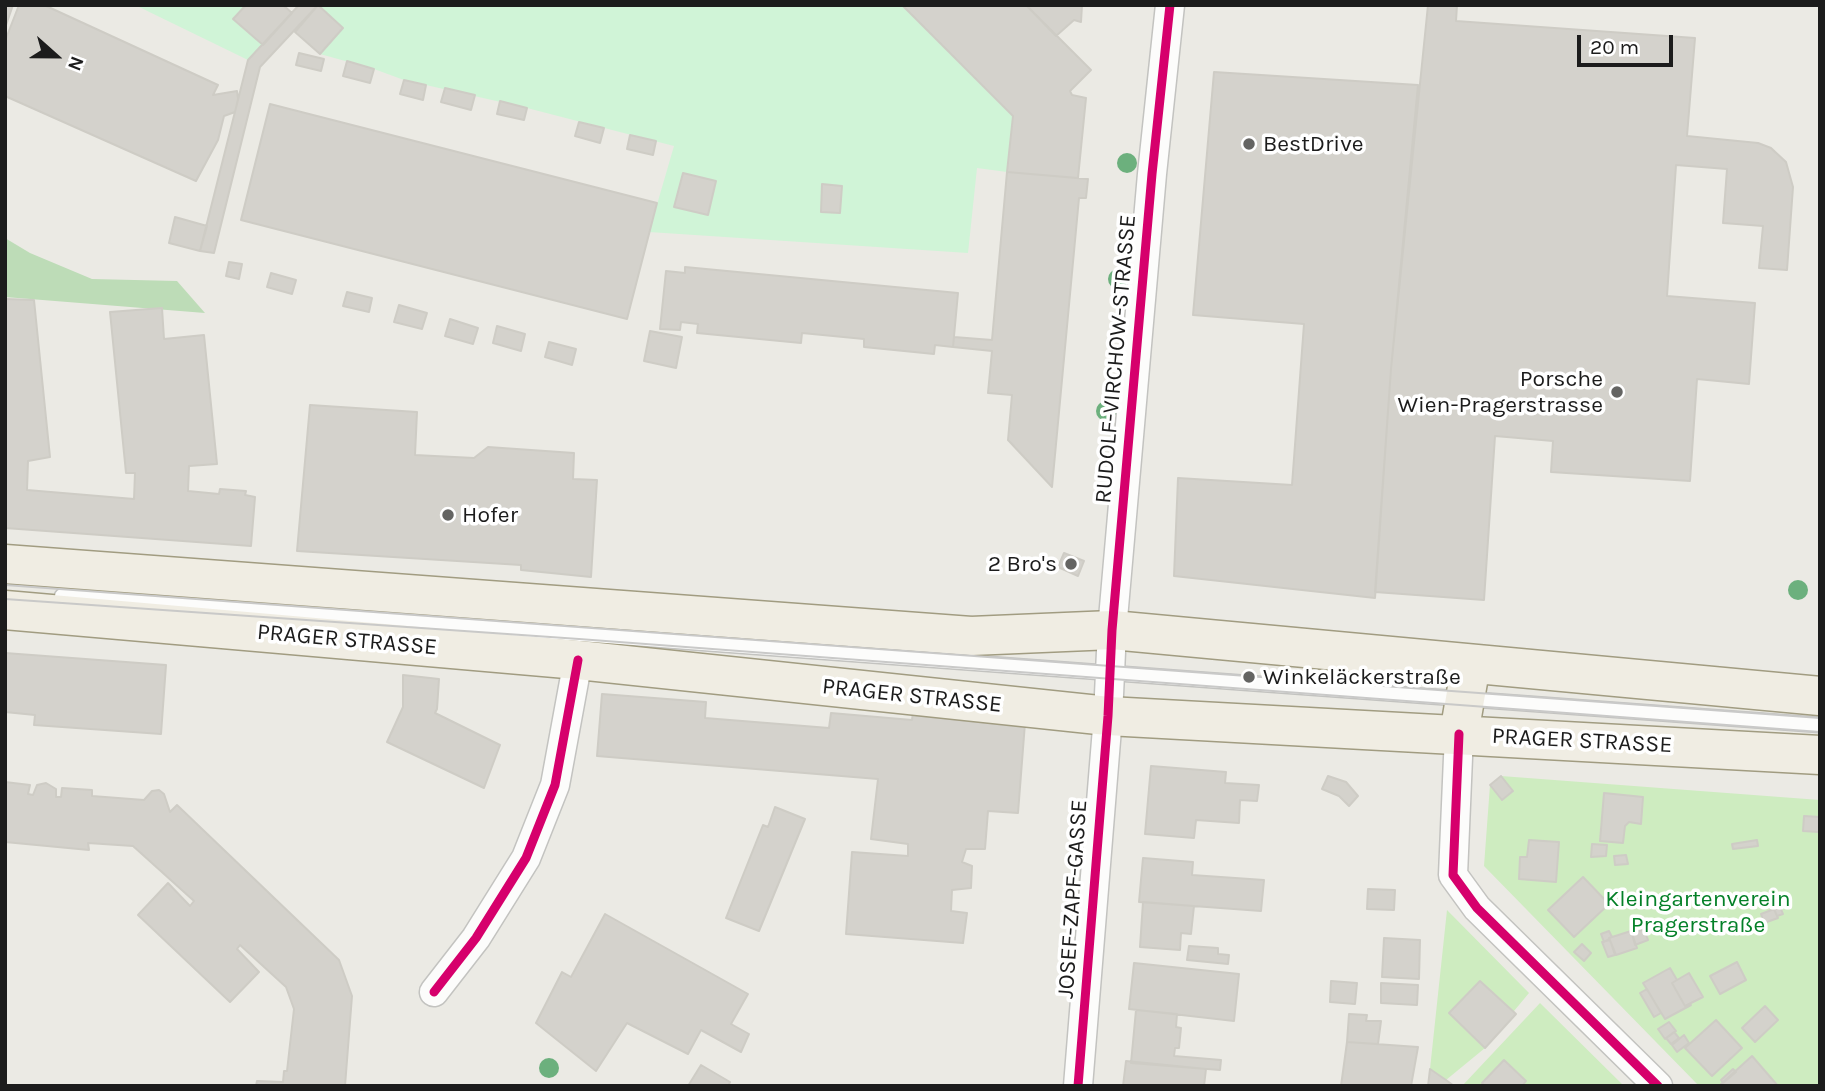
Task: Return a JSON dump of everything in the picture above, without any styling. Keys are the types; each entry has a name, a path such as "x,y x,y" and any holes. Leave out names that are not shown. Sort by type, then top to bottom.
{"main road":[{"name":"PRAGER STRASSE","path":"5,564 971,636 1112,630 1465,699 1820,755"},
{"name":"PRAGER STRASSE","path":"5,610 578,660 1108,716 1465,699 1820,695"}],"street":[{"name":"RUDOLF-VIRCHOW-STRASSE","path":"1108,716 1112,630 1152,174 1170,5"},
{"path":"434,992 476,938 526,858 555,785 578,660"},
{"path":"1465,699 1453,875 1477,908 1658,1086"},
{"name":"JOSEF-ZAPF-GASSE","path":"1078,1086 1108,716"}],"lane":[{"path":"45,594 1820,725"}],"green space":[{"path":"135,5 246,5 233,19 263,45 248,60"},
{"path":"318,5 902,5 1013,116 1007,172 977,168 968,253 649,232 674,146 404,80 320,54 343,28"},
{"path":"5,238 30,253 92,279 177,281 205,313 5,297"},
{"name":"Kleingartenverein Pragerstraße","path":"1501,776 1820,800 1820,1086 1699,1086 1484,866 1490,785"},
{"path":"1447,910 1529,993 1514,1011 1516,1014 1485,1048 1446,1080 1430,1069"},
{"path":"1540,1003 1624,1086 1462,1086"}],"building":[{"path":"5,5 13,5 5,28"},
{"path":"19,5 44,5 218,85 213,95 237,91 235,112 224,116 218,140 196,181 5,96 5,41"},
{"path":"246,5 283,5 292,13 263,45 233,19"},
{"path":"299,5 318,5 260,67 214,253 200,251 248,60"},
{"path":"318,5 343,28 320,54 295,32"},
{"path":"902,5 1026,5 1091,70 1070,91 1072,95 1086,98 1078,178 1007,172 1013,116"},
{"path":"1026,5 1082,5 1081,22 1074,20 1056,36"},
{"path":"1428,5 1457,5 1456,21 1695,38 1687,136 1758,143 1771,148 1786,162 1793,187 1787,270 1759,268 1763,226 1723,223 1727,169 1676,165 1667,296 1755,303 1749,384 1697,379 1690,481 1551,472 1553,441 1495,436 1484,600 1375,592 1391,369"},
{"path":"299,53 324,59 321,71 296,65"},
{"path":"347,61 374,69 370,83 343,76"},
{"path":"1214,72 1418,85 1391,369 1375,598 1174,576 1178,478 1292,485 1304,324 1193,315"},
{"path":"404,80 426,85 423,100 400,94"},
{"path":"445,88 475,95 471,110 441,102"},
{"path":"500,101 527,108 524,120 497,114"},
{"path":"270,104 657,203 627,319 241,220"},
{"path":"579,122 604,128 600,143 575,136"},
{"path":"630,135 656,141 653,155 627,149"},
{"path":"1007,172 1088,179 1086,198 1079,198 1052,487 1008,440 1012,395 988,393 992,351 953,347 954,337 992,340"},
{"path":"683,173 716,181 708,215 674,207"},
{"path":"822,184 842,186 840,213 821,212"},
{"path":"175,217 207,226 200,251 169,243"},
{"path":"229,262 242,264 239,279 226,276"},
{"path":"685,267 958,293 953,347 935,345 934,354 864,347 864,339 802,333 801,343 697,333 698,324 681,322 680,330 660,329 666,271 685,273"},
{"path":"271,273 296,280 292,294 267,287"},
{"path":"347,292 372,298 369,312 343,306"},
{"path":"5,299 34,300 50,457 28,461 27,490 134,499 135,473 126,473 110,312 162,308 164,339 204,335 217,464 189,466 188,491 219,494 220,489 246,491 245,495 255,497 251,546 5,528"},
{"path":"399,305 427,313 422,329 394,322"},
{"path":"450,319 478,328 473,344 445,336"},
{"path":"497,326 525,334 521,351 493,343"},
{"path":"650,331 682,337 676,368 644,361"},
{"path":"549,342 576,349 572,365 545,357"},
{"name":"Hofer","path":"310,405 417,412 415,455 474,458 488,447 574,453 573,479 597,480 591,577 521,570 521,565 297,551"},
{"name":"2 Bro's","path":"1064,553 1084,561 1078,576 1058,567"},
{"path":"5,653 166,665 161,734 34,725 35,715 5,712"},
{"path":"403,675 439,679 435,713 500,745 484,788 387,742 403,707"},
{"path":"602,694 706,702 705,718 829,728 831,713 912,720 913,712 1025,723 1018,813 988,811 985,849 966,849 962,862 972,866 971,888 952,890 951,911 967,913 963,943 846,934 852,852 908,856 908,844 871,839 878,779 597,756"},
{"path":"1151,766 1226,772 1225,783 1259,785 1257,801 1240,800 1239,823 1196,820 1194,838 1145,834"},
{"path":"1328,776 1346,782 1358,796 1349,806 1339,796 1322,789"},
{"path":"1501,776 1513,791 1502,800 1490,785"},
{"path":"5,782 30,785 28,794 33,795 37,785 46,783 56,789 56,797 61,797 62,788 92,790 92,796 144,800 152,791 159,790 164,794 170,812 177,805 339,960 352,996 345,1086 256,1086 257,1081 283,1082 284,1071 287,1071 294,1009 286,987 240,945 237,949 259,972 230,1002 138,915 168,883 190,906 194,901 133,846 88,843 89,850 5,842"},
{"path":"1604,793 1643,797 1641,824 1629,822 1625,826 1623,843 1600,841"},
{"path":"775,807 805,819 759,931 726,918 763,825 768,827"},
{"path":"1804,816 1820,817 1819,832 1803,831"},
{"path":"1529,840 1559,842 1556,882 1519,879 1520,857 1527,857"},
{"path":"1757,840 1758,846 1733,849 1732,844"},
{"path":"1592,844 1607,845 1606,856 1591,857"},
{"path":"1626,855 1628,864 1615,865 1614,856"},
{"path":"1143,858 1193,862 1192,875 1264,880 1261,911 1139,902"},
{"path":"1583,877 1609,904 1574,937 1548,910"},
{"path":"1368,889 1395,890 1394,910 1367,909"},
{"path":"1143,902 1194,906 1191,934 1181,933 1180,950 1140,947"},
{"path":"1779,904 1783,914 1777,916 1773,907"},
{"path":"1774,909 1778,918 1764,923 1761,914"},
{"path":"605,914 748,994 731,1024 749,1034 741,1052 701,1030 688,1054 627,1023 596,1071 536,1023 562,972 571,977"},
{"path":"1644,929 1648,940 1635,945 1632,934"},
{"path":"1609,931 1612,937 1604,942 1601,934"},
{"path":"1631,931 1637,948 1616,955 1609,938"},
{"path":"1384,938 1420,940 1419,979 1382,977"},
{"path":"1610,940 1615,955 1608,957 1602,942"},
{"path":"1582,944 1591,953 1584,961 1574,952"},
{"path":"1189,946 1218,948 1218,954 1229,955 1228,964 1187,960"},
{"path":"1737,962 1746,980 1720,994 1710,976"},
{"path":"1134,963 1239,974 1234,1021 1129,1009"},
{"path":"1670,968 1677,980 1672,983 1685,1006 1691,1005 1665,1019 1643,983"},
{"path":"1689,973 1703,997 1685,1006 1672,983"},
{"path":"1331,981 1357,983 1355,1004 1330,1002"},
{"path":"1480,981 1516,1014 1485,1048 1449,1013"},
{"path":"1381,983 1418,985 1417,1005 1381,1003"},
{"path":"1647,989 1661,1013 1654,1017 1640,993"},
{"path":"1765,1006 1778,1020 1755,1042 1742,1028"},
{"path":"1136,1010 1177,1014 1176,1027 1181,1028 1179,1048 1175,1048 1174,1056 1221,1060 1220,1070 1131,1063"},
{"path":"1349,1014 1367,1015 1366,1021 1381,1021 1378,1044 1347,1042"},
{"path":"1716,1020 1742,1048 1712,1076 1685,1048"},
{"path":"1669,1022 1676,1031 1665,1039 1658,1029"},
{"path":"1674,1032 1679,1038 1671,1044 1666,1038"},
{"path":"1684,1035 1689,1043 1677,1052 1672,1045"},
{"path":"1347,1042 1418,1047 1411,1086 1341,1086"},
{"path":"1752,1056 1778,1086 1722,1086 1721,1084"},
{"path":"1504,1060 1526,1081 1522,1086 1485,1086 1482,1083"},
{"path":"1126,1061 1206,1069 1204,1086 1123,1086"},
{"path":"701,1065 730,1082 728,1086 688,1086"},
{"path":"1430,1069 1446,1080 1454,1086 1428,1086"},
{"path":"1733,1069 1736,1072 1723,1083 1721,1080"}],"tram line":[{"path":"5,585 1820,718"},
{"path":"5,599 1820,732"}],"cycle path":[{"path":"1078,1086 1108,716 1112,630 1152,174 1170,5"},
{"path":"434,992 476,938 526,858 555,785 578,660"},
{"path":"1459,734 1453,875 1477,908 1658,1086"}],"place":[{"name":"BestDrive","path":"1249,144"},
{"name":"Porsche Wien-Pragerstrasse","path":"1617,392"},
{"name":"Hofer","path":"448,515"},
{"name":"2 Bro's","path":"1071,564"},
{"name":"Winkeläckerstraße","path":"1249,677"}]}
